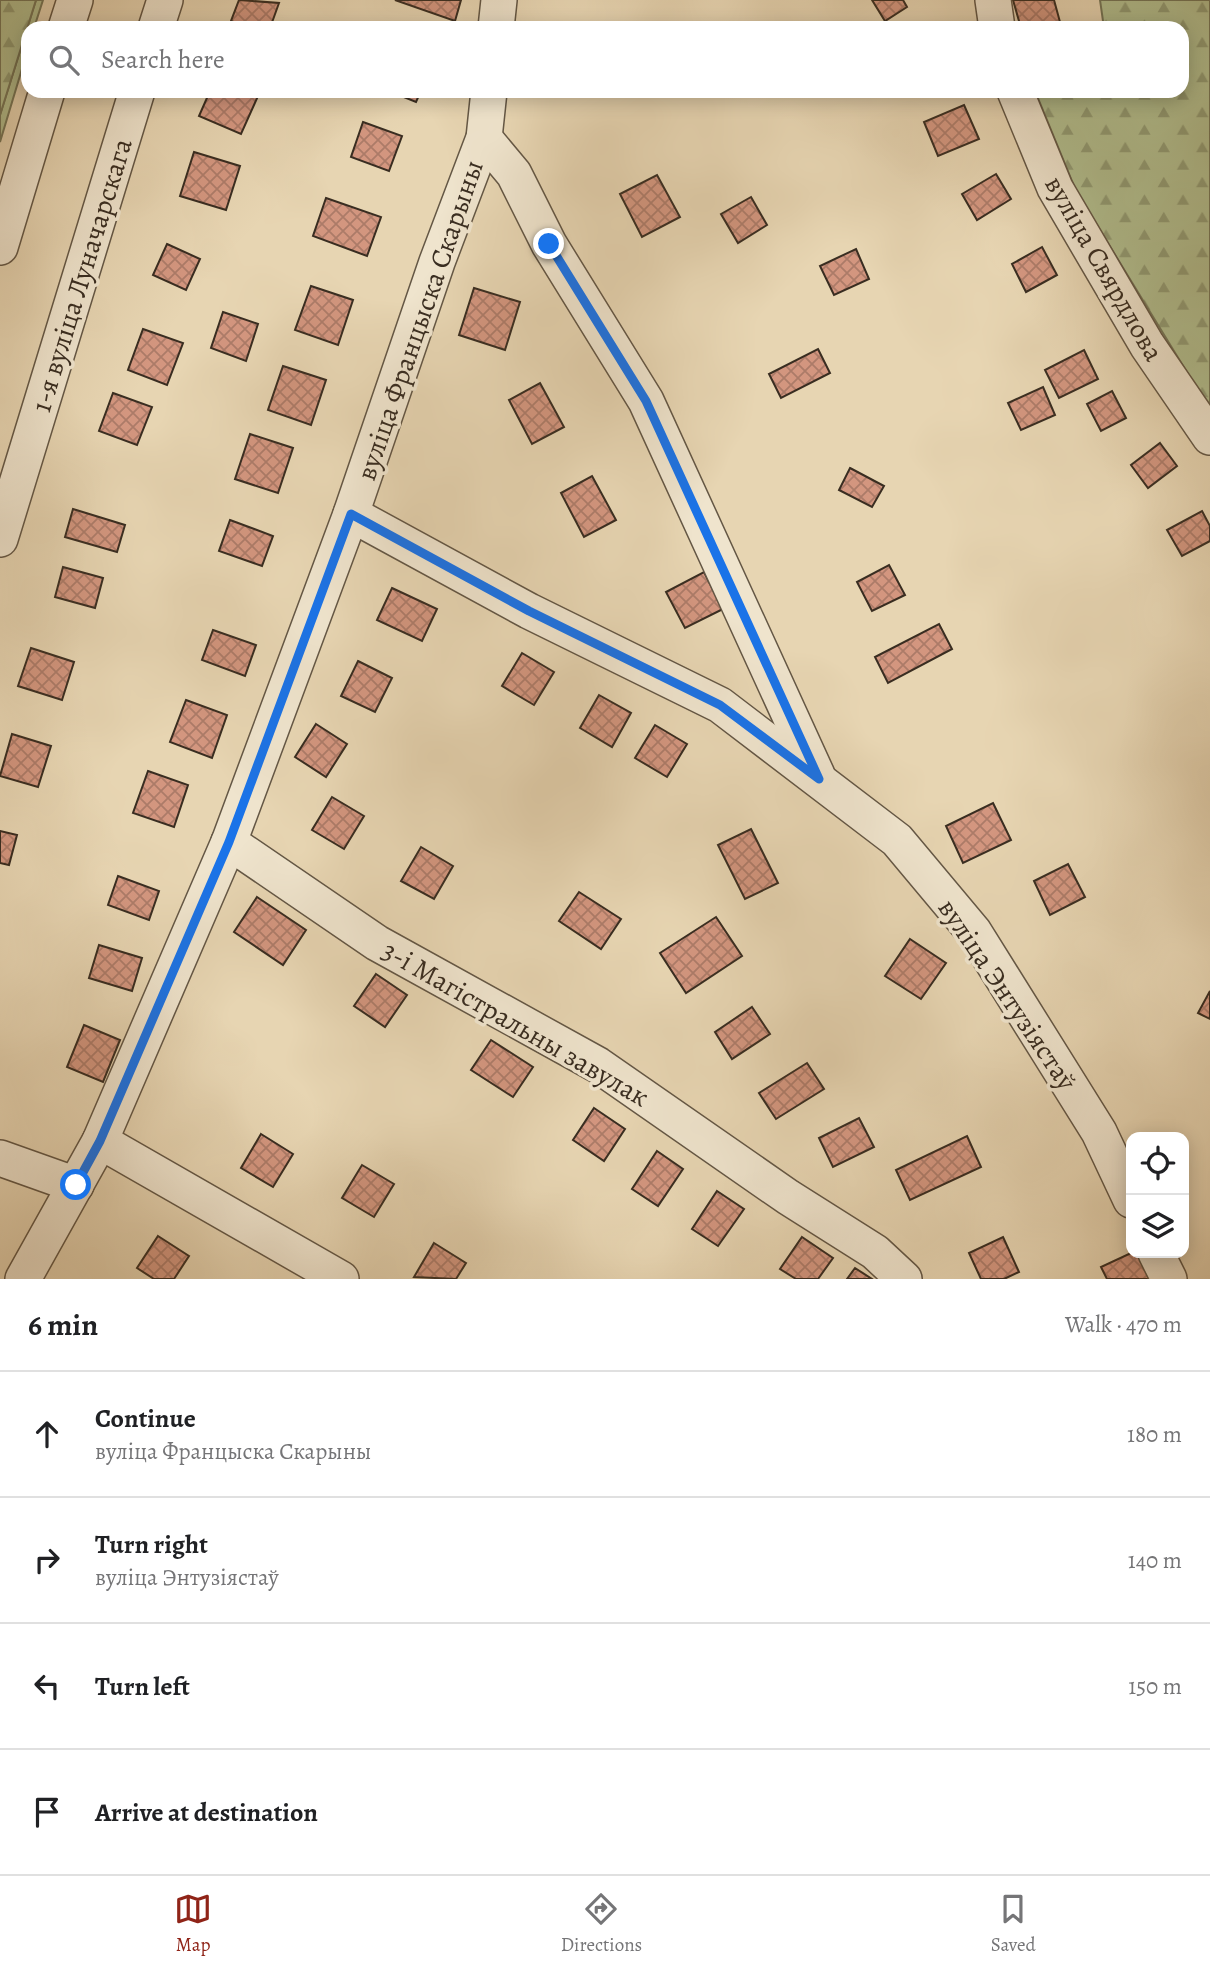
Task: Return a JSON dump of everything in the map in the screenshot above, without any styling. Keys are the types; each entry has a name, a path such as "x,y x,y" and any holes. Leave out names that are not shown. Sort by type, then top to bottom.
{"street":[{"path":"68,21 75,0"},
{"path":"158,21 165,0"},
{"path":"497,21 499,0"},
{"path":"993,0 996,21"},
{"path":"0,247 45,98"},
{"name":"1-я вуліца Луначарскага","path":"0,539 135,98"},
{"name":"вуліца Францыска Скарыны","path":"23,1279 100,1141 229,842 351,514 437,262 484,138 488,98"},
{"name":"вуліца Свярдлова","path":"1018,98 1055,187 1147,345 1210,437"},
{"path":"484,138 514,174 549,244 646,401 819,779"},
{"name":"вуліца Энтузіястаў","path":"351,514 529,611 720,705 897,840 974,932 1099,1132 1129,1195"},
{"name":"3-і Магістральны завулак","path":"229,842 377,943 598,1065 788,1197 875,1252 904,1279"},
{"path":"100,1141 341,1279"},
{"path":"0,1158 76,1185"},
{"path":"1158,1258 1169,1279"}],"green space":[{"path":"0,0 36,0 29,21 21,21 21,48 0,115"},
{"path":"36,0 43,0 36,21 29,21"},
{"path":"1100,0 1210,0 1210,410 1076,191 1038,98 1189,98 1189,21 1103,21"},
{"path":"21,48 21,72 0,142 0,115"}],"building":[{"path":"239,0 279,3 273,21 231,21"},
{"path":"395,0 461,0 455,21"},
{"path":"872,0 903,0 907,7 885,21"},
{"path":"1013,0 1054,0 1060,21 1019,21"},
{"path":"207,98 257,98 241,134 199,116"},
{"path":"964,105 979,139 938,156 924,122"},
{"path":"363,122 402,136 389,171 351,157"},
{"path":"194,152 240,166 226,210 180,196"},
{"path":"996,174 1011,199 977,220 962,194"},
{"path":"657,175 680,217 642,237 620,194"},
{"path":"751,197 767,225 738,243 721,214"},
{"path":"326,198 381,217 367,256 313,236"},
{"path":"167,244 200,259 186,290 153,275"},
{"path":"1042,247 1057,275 1026,292 1012,264"},
{"path":"856,249 869,279 834,295 820,266"},
{"path":"311,286 353,300 338,345 295,330"},
{"path":"474,288 520,302 505,350 459,335"},
{"path":"223,312 258,324 246,361 211,348"},
{"path":"143,329 183,343 167,385 128,370"},
{"path":"818,349 830,373 781,398 769,374"},
{"path":"1084,350 1098,379 1059,398 1045,370"},
{"path":"283,366 326,380 311,425 268,410"},
{"path":"540,383 564,427 532,444 509,400"},
{"path":"1043,387 1055,415 1021,430 1008,403"},
{"path":"1112,391 1126,418 1101,431 1087,404"},
{"path":"113,393 152,407 137,445 99,431"},
{"path":"250,434 293,448 278,493 235,479"},
{"path":"1160,443 1177,466 1148,488 1131,465"},
{"path":"850,468 884,486 872,507 839,490"},
{"path":"592,476 616,520 584,537 561,493"},
{"path":"73,509 125,525 117,552 65,537"},
{"path":"1202,511 1210,526 1210,541 1182,556 1167,530"},
{"path":"230,520 273,536 262,566 219,551"},
{"path":"889,565 905,595 872,611 857,582"},
{"path":"63,567 103,578 95,608 55,597"},
{"path":"704,572 723,609 685,628 666,592"},
{"path":"392,588 437,609 422,641 377,620"},
{"path":"939,624 952,649 888,683 875,657"},
{"path":"213,630 256,645 245,676 202,660"},
{"path":"31,648 74,662 62,700 18,686"},
{"path":"522,653 554,672 534,705 502,686"},
{"path":"358,661 392,678 375,712 341,696"},
{"path":"599,695 631,713 612,747 580,728"},
{"path":"186,700 227,715 212,758 170,742"},
{"path":"316,724 347,744 326,777 295,757"},
{"path":"655,725 687,744 667,777 635,758"},
{"path":"12,734 51,746 38,787 0,776"},
{"path":"148,771 188,785 174,827 133,813"},
{"path":"332,797 364,816 344,849 312,830"},
{"path":"993,803 1011,840 963,863 946,826"},
{"path":"751,829 778,883 745,899 718,845"},
{"path":"0,831 17,835 9,865 0,863"},
{"path":"421,847 453,866 434,899 401,881"},
{"path":"1068,864 1085,897 1050,915 1034,881"},
{"path":"118,876 159,891 149,920 108,905"},
{"path":"579,892 621,919 601,949 559,921"},
{"path":"257,897 306,930 283,965 234,932"},
{"path":"716,917 742,956 686,993 660,953"},
{"path":"910,939 946,963 921,999 885,976"},
{"path":"99,945 142,958 132,991 89,978"},
{"path":"376,974 407,995 385,1027 354,1006"},
{"path":"1210,991 1210,1019 1198,1013"},
{"path":"752,1007 770,1034 732,1059 715,1032"},
{"path":"84,1025 120,1040 103,1082 67,1067"},
{"path":"491,1040 533,1067 513,1097 471,1070"},
{"path":"807,1063 824,1089 776,1119 759,1093"},
{"path":"594,1108 625,1129 604,1161 573,1140"},
{"path":"859,1118 874,1147 833,1167 819,1138"},
{"path":"261,1134 293,1154 273,1187 241,1168"},
{"path":"967,1136 981,1167 910,1200 896,1170"},
{"path":"657,1151 683,1169 658,1206 632,1189"},
{"path":"362,1165 394,1184 374,1217 342,1198"},
{"path":"717,1191 744,1209 718,1246 692,1229"},
{"path":"158,1236 189,1256 174,1279 154,1279 137,1268"},
{"path":"802,1237 833,1258 818,1279 796,1279 780,1269"},
{"path":"1003,1237 1019,1272 1004,1279 981,1279 969,1253"},
{"path":"434,1243 466,1263 456,1279 414,1277"},
{"path":"1126,1255 1126,1258 1145,1258 1155,1279 1107,1279 1101,1267"},
{"path":"855,1268 872,1279 847,1279"}],"route":[{"path":"76,1185 100,1141 229,842 351,514 529,611 720,705 819,779 646,401 549,244"}]}
